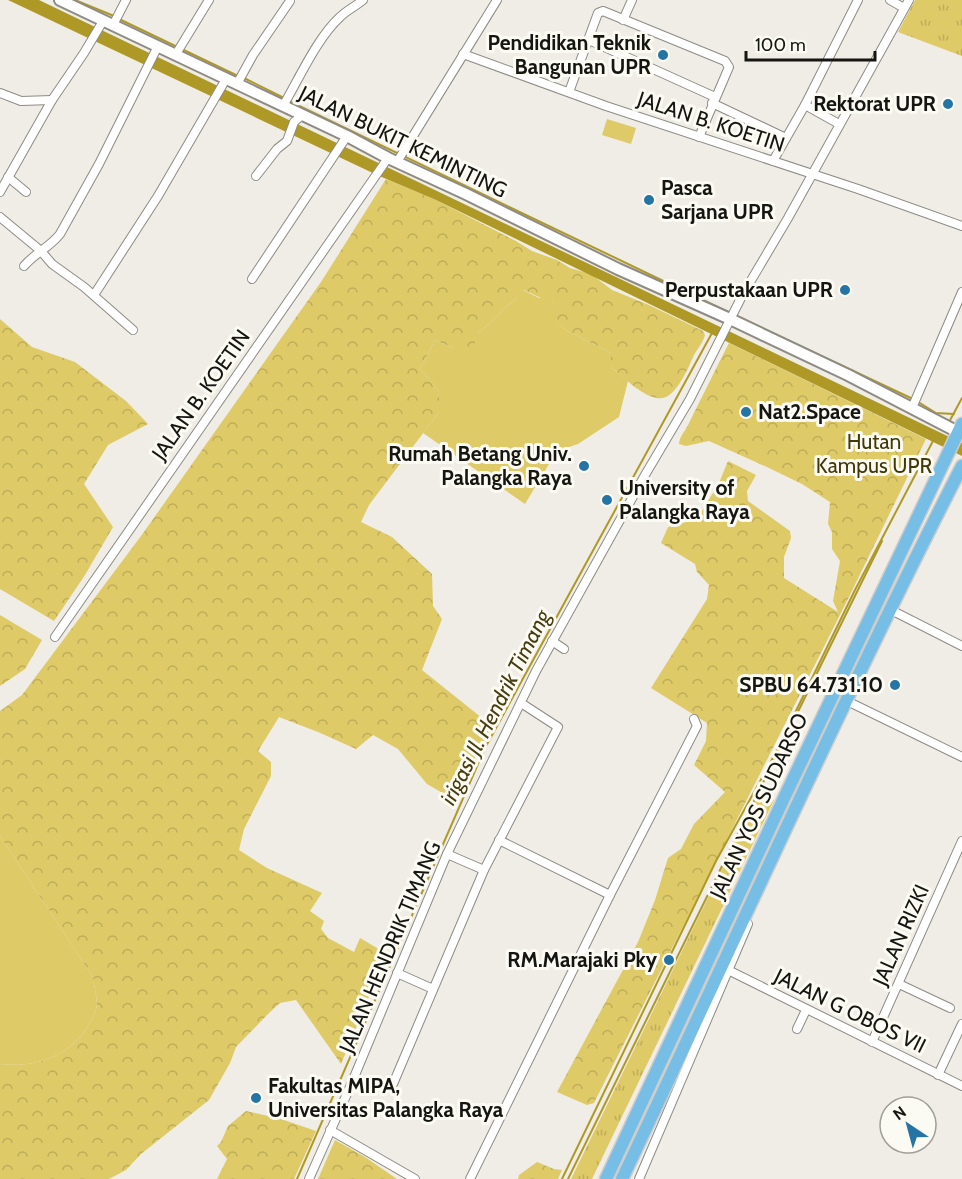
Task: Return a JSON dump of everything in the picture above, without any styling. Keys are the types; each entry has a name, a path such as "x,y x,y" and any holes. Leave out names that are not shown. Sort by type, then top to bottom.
{"main road":[{"name":"JALAN BUKIT KEMINTING","path":"67,2 105,25 156,51 176,54 223,83 237,84 283,106 298,118 345,141 957,430"},
{"name":"JALAN YOS SUDARSO","path":"606,1179 957,430"},
{"name":"JALAN YOS SUDARSO","path":"622,1179 798,803 962,466"},
{"path":"898,559 912,566"},
{"path":"785,796 798,803"},
{"path":"627,1133 641,1138"}],"street":[{"path":"0,192 52,100 93,40 126,0"},
{"path":"176,54 208,0"},
{"path":"283,106 331,27 341,16 363,0"},
{"path":"390,162 497,0"},
{"path":"623,21 632,0"},
{"path":"773,161 805,105 858,0"},
{"path":"890,0 904,8"},
{"path":"729,322 909,0"},
{"path":"237,84 253,55 290,2"},
{"path":"570,92 600,11 725,61 729,67 699,137"},
{"path":"589,40 714,100 786,138"},
{"path":"24,266 36,254 54,242 60,234 99,164 156,51"},
{"name":"JALAN B. KOETIN","path":"463,54 606,106 962,226"},
{"path":"94,295 158,196 223,83"},
{"path":"0,93 21,101 52,100"},
{"path":"805,105 839,124"},
{"path":"256,176 277,149 287,141 289,132 298,118"},
{"path":"252,279 345,141"},
{"name":"JALAN B. KOETIN","path":"55,637 377,175 390,162"},
{"path":"8,177 26,192"},
{"path":"0,218 133,330"},
{"path":"912,408 962,292"},
{"name":"JALAN HENDRIK TIMANG","path":"309,1179 447,854 521,703 552,641 690,399 729,322"},
{"path":"891,610 962,646"},
{"path":"552,641 564,649"},
{"path":"847,701 962,757"},
{"path":"393,1084 484,870 558,727 521,703"},
{"path":"470,1179 610,895 697,726 694,719"},
{"path":"639,1179 812,774"},
{"path":"499,840 610,895"},
{"name":"JALAN RIZKI","path":"872,1042 962,842"},
{"path":"447,854 484,870"},
{"name":"JALAN G OBOS VII","path":"722,967 962,1086"},
{"path":"398,973 433,988"},
{"path":"899,984 950,1008"},
{"path":"797,1029 806,1010"},
{"path":"938,1075 962,1024"},
{"path":"330,1130 415,1179"}],"green space":[{"path":"915,0 962,0 962,56 898,32"},
{"path":"607,119 636,128 631,144 602,135"},
{"path":"386,179 436,200 532,251 557,260 570,268 591,274 612,290 703,331 704,338 680,383 670,395 664,398 657,398 638,390 611,367 611,353 564,329 551,317 554,298 545,300 524,290 478,333 473,349 453,348 435,340 420,369 439,391 439,412 369,505 361,522 392,537 432,574 433,606 442,619 422,670 492,726 453,799 427,784 398,749 373,735 356,749 279,717 258,751 271,762 271,776 244,829 239,850 267,868 322,893 310,911 324,921 321,929 328,938 354,952 360,938 387,954 341,1064 296,1000 280,1003 236,1047 230,1063 209,1100 141,1154 126,1170 109,1179 0,1179 0,1064 38,1062 61,1053 80,1037 88,1026 96,1010 97,998 93,977 0,836 0,711 22,695 141,536 321,282"},
{"path":"523,290 539,298 554,298 552,317 564,329 611,353 611,367 628,381 619,417 578,444 563,449 549,464 525,504 423,433 439,412 439,391 420,369 435,340 453,348 478,333"},
{"path":"0,319 32,347 75,362 126,401 148,424 108,445 84,484 113,527 85,575 54,621 0,589"},
{"name":"Hutan Kampus UPR","path":"729,343 926,439 594,1103 587,1105 557,1092 638,942 655,900 668,858 681,849 694,824 725,792 694,765 706,741 707,723 651,688 707,599 709,585 697,572 695,564 661,543 668,527 697,519 719,483 728,461 756,475 747,491 748,501 790,531 791,538 784,557 784,578 838,612 833,601 840,561 832,549 832,532 828,524 830,502 802,484 709,441 686,446 679,444"},
{"path":"0,615 42,640 25,669 0,686"},
{"path":"758,795 774,800 592,1179 571,1179"},
{"path":"0,836 93,977 97,998 95,1013 91,1021 71,1046 50,1058 26,1064 0,1064"},
{"path":"246,1111 281,1119 316,1131 294,1179 217,1179 227,1159 217,1146 228,1126"},
{"path":"335,1140 365,1157 397,1179 318,1179"},
{"path":"537,1162 562,1170 558,1179 518,1179 519,1175"}],"shaded area":[{"path":"8,0 39,0 962,443 962,456 436,200 377,175"}],"waterway":[{"path":"75,0 114,16"},
{"path":"119,19 238,76"},
{"path":"244,78 284,98"},
{"path":"289,101 730,313"},
{"path":"735,315 915,400 936,413 954,414"},
{"name":"irigasi Jl. Hendrik Timang","path":"297,1179 485,748 712,333"},
{"path":"948,424 962,398"},
{"path":"562,1179 716,861 775,754 855,590 934,439"},
{"path":"568,1179 882,541"}],"place":[{"name":"Pendidikan Teknik Bangunan UPR","path":"663,55"},
{"name":"Rektorat UPR","path":"948,104"},
{"name":"Pasca Sarjana UPR","path":"649,200"},
{"name":"Perpustakaan UPR","path":"845,290"},
{"name":"Nat2.Space","path":"746,412"},
{"name":"Rumah Betang Univ. Palangka Raya","path":"584,466"},
{"name":"University of Palangka Raya","path":"607,500"},
{"name":"SPBU 64.731.10","path":"895,685"},
{"name":"RM.Marajaki Pky","path":"669,960"},
{"name":"Fakultas MIPA, Universitas Palangka Raya","path":"256,1098"}]}
